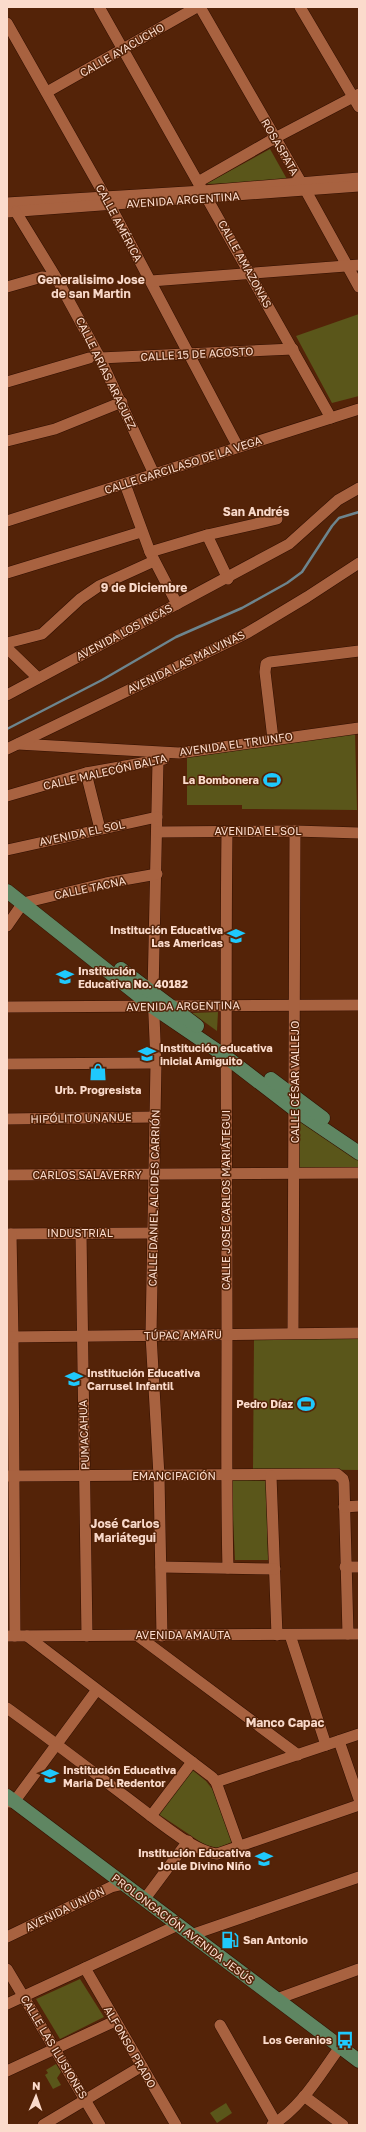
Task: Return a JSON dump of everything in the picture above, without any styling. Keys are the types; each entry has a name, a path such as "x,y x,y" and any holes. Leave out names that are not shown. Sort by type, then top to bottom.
{"main road":[{"path":"7,883 27,902 153,1000 294,1103 359,1153"},
{"path":"7,891 27,902"},
{"path":"153,1000 171,1006 225,1052"},
{"path":"294,1103 359,1144"},
{"name":"PROLONGACIÓN AVENIDA JESÚS","path":"9,1800 124,1884 359,2061"}],"street":[{"name":"CALLE AMAZONAS","path":"99,7 250,272 331,418"},
{"name":"CALLE AYACUCHO","path":"47,92 197,7"},
{"name":"ROSASPATA","path":"200,7 304,187 354,265 359,287"},
{"path":"300,7 356,95 359,107"},
{"name":"CALLE AMÉRICA","path":"7,23 108,200 238,446"},
{"path":"203,190 275,138 356,95"},
{"name":"AVENIDA ARGENTINA","path":"9,205 108,200 203,190 249,191 358,182"},
{"name":"CALLE ARIAS ARAGUEZ","path":"9,205 57,279 95,358 122,402 154,474"},
{"path":"151,281 354,265"},
{"path":"7,287 42,277 57,279"},
{"name":"CALLE 15 DE AGOSTO","path":"7,381 95,358 293,349"},
{"path":"7,441 55,429 122,402"},
{"name":"CALLE GARCILASO DE LA VEGA","path":"7,521 125,484 238,446 359,410"},
{"path":"125,484 141,532 152,557 177,604"},
{"name":"AVENIDA LOS INCAS","path":"7,695 177,604 228,579 290,544 338,500 359,488"},
{"path":"7,643 42,634 80,599 99,586 152,557 207,535 277,519"},
{"path":"7,573 141,532"},
{"path":"207,535 228,579"},
{"name":"AVENIDA LAS MALVINAS","path":"12,747 247,633 307,597 359,563"},
{"path":"7,648 38,678"},
{"path":"273,739 265,672 266,664 270,662 359,651"},
{"name":"AVENIDA EL TRIUNFO","path":"12,747 179,753 359,728"},
{"name":"CALLE MALECÓN BALTA","path":"7,796 86,774 158,761 179,753"},
{"name":"CALLE DANIEL ALCIDES CARRIÓN","path":"158,761 157,874 153,1000 156,1063 151,1335 159,1476 162,1636"},
{"path":"86,774 100,829"},
{"name":"AVENIDA EL SOL","path":"7,850 157,817"},
{"name":"AVENIDA EL SOL","path":"157,832 295,831 359,833"},
{"name":"CALLE CÉSAR VALLEJO","path":"293,1334 295,1174 295,831"},
{"name":"CALLE JOSÉ CARLOS MARIÁTEGUI","path":"227,832 225,1006 227,1334 225,1476 228,1568"},
{"name":"CALLE TACNA","path":"27,902 106,883 157,874"},
{"path":"7,926 27,902"},
{"name":"AVENIDA ARGENTINA","path":"7,1007 153,1000"},
{"name":"AVENIDA ARGENTINA","path":"171,1006 359,1005"},
{"path":"7,1064 156,1063"},
{"name":"HIPÓLITO UNANUE","path":"7,1119 155,1117"},
{"name":"CARLOS SALAVERRY","path":"7,1175 295,1174 359,1172"},
{"name":"PUMACAHUA","path":"80,1233 87,1636"},
{"name":"INDUSTRIAL","path":"9,1234 153,1233"},
{"path":"9,1234 11,1636"},
{"name":"TÚPAC AMARU","path":"10,1337 359,1333"},
{"name":"EMANCIPACIÓN","path":"11,1476 271,1476 334,1474 340,1476 344,1484 344,1507"},
{"path":"271,1476 277,1635"},
{"path":"356,1635 345,1567 344,1507 359,1506"},
{"path":"161,1567 274,1569"},
{"path":"345,1567 359,1567"},
{"path":"290,1635 326,1745"},
{"name":"AVENIDA AMAUTA","path":"11,1636 356,1635"},
{"path":"27,1636 96,1691 192,1762 216,1782 239,1846"},
{"path":"138,1636 298,1755"},
{"path":"9,1800 56,1744 96,1691"},
{"path":"7,1708 151,1816 204,1851 217,1854 359,1805"},
{"path":"216,1782 359,1734"},
{"path":"339,1741 359,1799"},
{"path":"151,1816 192,1762"},
{"path":"144,1900 188,1841"},
{"path":"191,1935 359,1877"},
{"name":"AVENIDA UNIÓN","path":"7,1937 111,1887 124,1884"},
{"path":"7,2004 178,1925"},
{"name":"ALFONSO PRADO","path":"84,1968 176,2125"},
{"name":"CALLE LAS ILUSIONES","path":"7,1969 100,2125"},
{"path":"277,1999 359,1969"},
{"path":"7,2070 115,2021"},
{"path":"220,2025 274,2124 304,2096 340,2047"},
{"path":"43,2125 142,2066"},
{"path":"304,2096 344,2125"}],"shaded area":[{"path":"270,149 288,181 206,184"},
{"path":"359,314 359,396 332,403 296,336"},
{"name":"La Bombonera","path":"355,732 357,810 242,809 242,805 187,805 187,756"},
{"path":"218,1012 217,1031 192,1013"},
{"path":"299,1116 359,1158 359,1168 298,1169"},
{"name":"Pedro Díaz","path":"254,1338 359,1339 359,1470 253,1469"},
{"path":"231,1479 266,1481 268,1560 235,1560"},
{"path":"191,1769 206,1781 213,1790 232,1842 218,1848 205,1845 157,1813"},
{"path":"80,1979 104,2017 60,2039 36,1999"},
{"path":"56,2064 61,2072 57,2078 61,2085 53,2089 45,2075 48,2073 46,2070"},
{"path":"226,2103 232,2113 217,2123 210,2113"}],"waterway":[{"path":"7,729 102,680 176,637 242,608 287,583 302,572 332,526 339,518 359,512"}],"place":[{"name":"La Bombonera","path":"272,780"},
{"name":"Institución Educativa Las Americas","path":"236,936"},
{"name":"Institución Educativa No. 40182","path":"65,977"},
{"name":"Institución educativa inicial Amiguito","path":"147,1054"},
{"name":"Urb. Progresista","path":"98,1072"},
{"name":"Institución Educativa Carrusel Infantil","path":"74,1379"},
{"name":"Pedro Díaz","path":"306,1404"},
{"name":"Institución Educativa Maria Del Redentor","path":"50,1776"},
{"name":"Institución Educativa Joule Divino Niño","path":"264,1859"},
{"name":"San Antonio","path":"230,1940"},
{"name":"Los Geranios","path":"345,2040"}],"district":[{"name":"Generalisimo Jose de san Martin","path":"91,287"},
{"name":"San Andrés","path":"256,512"},
{"name":"9 de Diciembre","path":"144,588"},
{"name":"José Carlos Mariátegui","path":"125,1531"},
{"name":"Manco Capac","path":"285,1723"}]}
